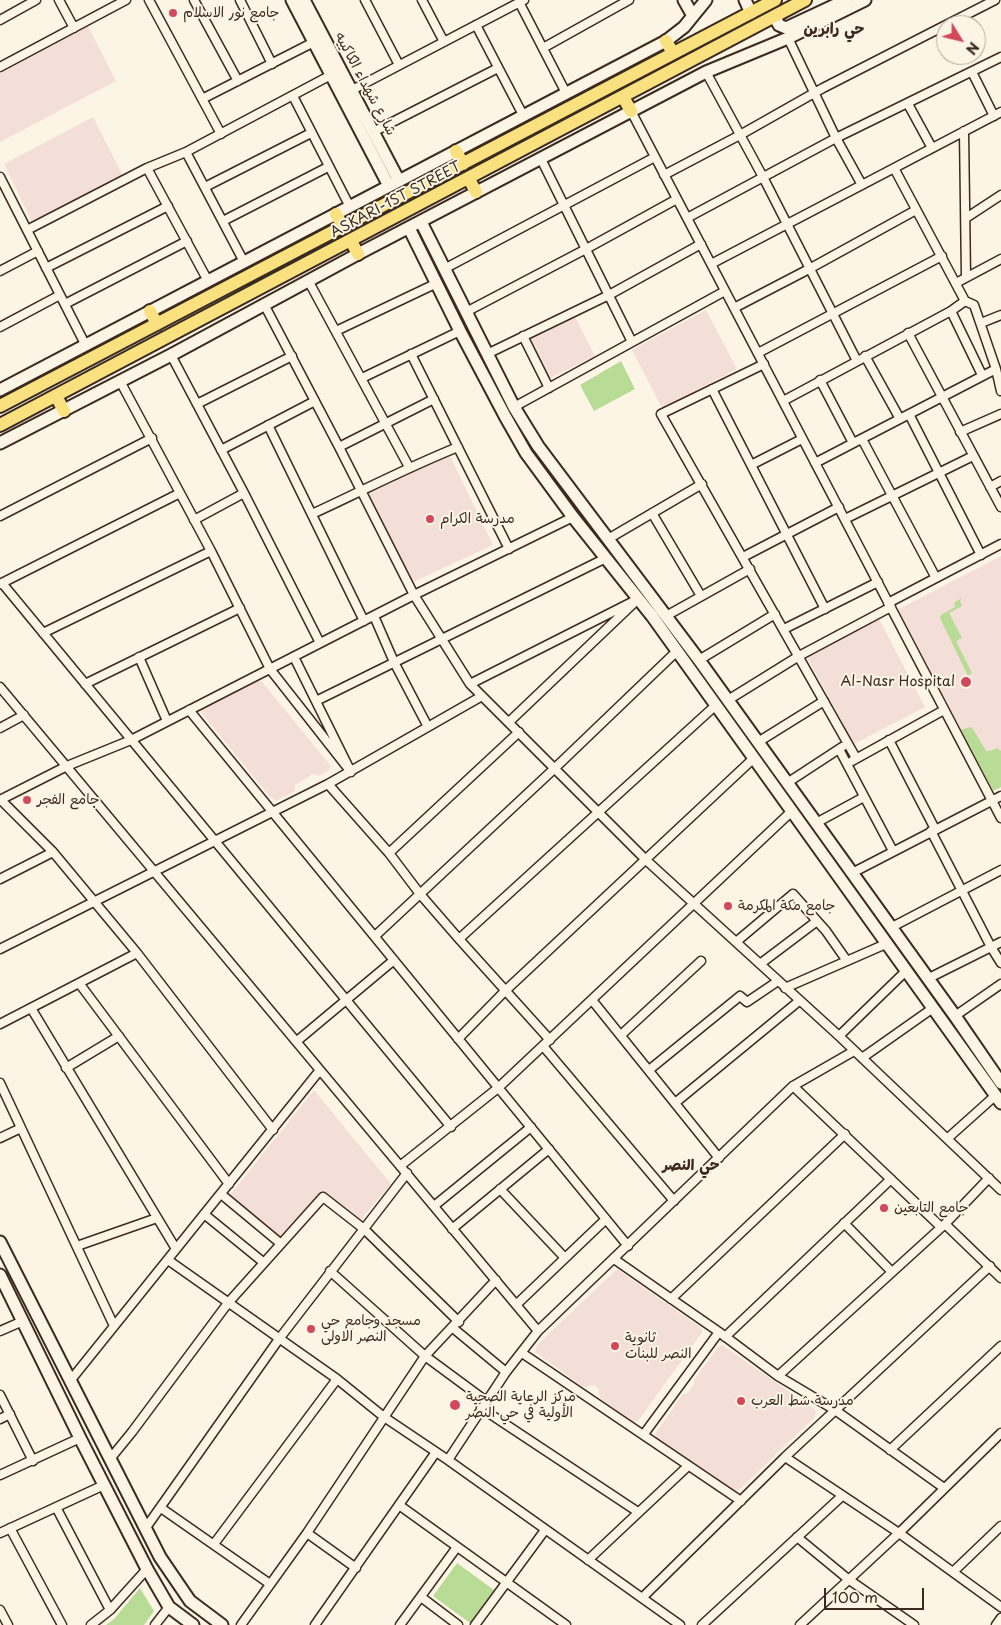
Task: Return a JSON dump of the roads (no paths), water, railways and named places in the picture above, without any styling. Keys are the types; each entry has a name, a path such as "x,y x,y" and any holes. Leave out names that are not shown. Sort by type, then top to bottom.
{"main road":[{"name":"ASKARI-1ST STREET","path":"0,406 463,164 669,47 751,13 775,0"},
{"name":"ASKARI-1ST STREET","path":"0,425 805,0"},
{"path":"623,97 631,111"},
{"path":"456,151 463,164"},
{"path":"469,179 476,192"},
{"path":"408,193 415,207"},
{"path":"395,200 402,214"},
{"path":"336,214 343,227"},
{"path":"351,241 358,254"},
{"path":"150,311 157,324"},
{"path":"56,396 64,411"}],"street":[{"path":"0,20 36,0"},
{"path":"59,0 74,28"},
{"path":"107,0 111,8"},
{"path":"0,68 126,0"},
{"path":"149,0 221,134"},
{"path":"194,0 238,81"},
{"path":"240,0 272,64"},
{"path":"292,0 331,75 394,184"},
{"name":"شارع شهداء الكاكييه","path":"304,0 373,132 394,184"},
{"path":"365,0 399,65"},
{"path":"422,0 444,42"},
{"path":"543,48 630,0"},
{"path":"684,0 693,16"},
{"path":"0,390 523,115 566,93 669,47 678,33 706,0"},
{"path":"745,0 751,13"},
{"path":"774,16 779,26 786,28 846,0"},
{"path":"0,443 171,356 310,282 358,254 706,72 788,38 865,0"},
{"path":"966,15 995,0"},
{"path":"352,90 521,1 566,93"},
{"path":"476,25 523,115"},
{"path":"664,175 936,30"},
{"path":"788,38 836,138 862,185"},
{"path":"202,99 314,42"},
{"path":"687,218 836,138 1001,57"},
{"path":"373,132 498,68"},
{"path":"706,72 857,360"},
{"path":"711,264 998,114 972,72"},
{"path":"27,230 148,168 186,152 331,75"},
{"path":"293,96 350,207"},
{"path":"908,104 932,148"},
{"path":"631,111 1001,818"},
{"path":"964,131 966,277"},
{"path":"204,187 311,133"},
{"path":"186,152 244,262"},
{"path":"444,269 655,157"},
{"path":"541,159 632,342"},
{"path":"223,221 328,167"},
{"path":"148,168 208,281"},
{"path":"894,168 965,301 974,305 1000,380 1001,391"},
{"path":"0,177 85,344"},
{"path":"966,218 1001,195"},
{"path":"466,312 677,199"},
{"path":"46,268 168,206"},
{"path":"734,308 916,210"},
{"path":"421,222 514,407 538,446 699,660 1001,1083"},
{"path":"409,228 435,284 526,453 677,651 998,1099 948,1138"},
{"path":"65,304 187,241"},
{"path":"487,354 609,294 701,244"},
{"path":"0,271 38,251"},
{"path":"758,353 942,256"},
{"path":"426,264 438,258"},
{"path":"956,283 1001,258"},
{"path":"310,282 410,467"},
{"path":"336,331 435,284"},
{"path":"514,407 725,291"},
{"path":"0,327 60,295"},
{"path":"783,401 965,301"},
{"path":"265,306 362,491 414,596 470,684 646,860 839,1036 1001,1190"},
{"path":"951,310 982,375"},
{"path":"981,323 1001,315"},
{"path":"362,378 460,331"},
{"path":"908,333 1001,508"},
{"path":"523,336 549,388"},
{"path":"411,354 509,549"},
{"path":"171,356 244,493 320,644"},
{"path":"197,404 292,356"},
{"path":"865,356 900,418"},
{"path":"764,364 661,414 856,758"},
{"path":"815,463 996,368"},
{"path":"820,380 853,443"},
{"path":"120,381 211,551 270,669 351,772"},
{"path":"712,389 825,609"},
{"path":"339,447 434,399"},
{"path":"221,450 315,401"},
{"path":"909,414 981,555"},
{"path":"960,432 1001,414"},
{"path":"268,425 364,621"},
{"path":"0,516 152,438"},
{"path":"751,465 802,439"},
{"path":"862,439 936,578"},
{"path":"312,514 458,446"},
{"path":"845,519 973,456"},
{"path":"990,487 1001,481"},
{"path":"608,539 702,484"},
{"path":"194,520 244,493"},
{"path":"180,494 1,584 451,1126"},
{"path":"743,557 839,508"},
{"path":"652,513 701,596"},
{"path":"273,1130 137,953 53,852 0,800 66,766 131,740 573,517"},
{"path":"728,700 799,656 936,578 1001,544"},
{"path":"43,633 211,551"},
{"path":"316,701 606,558"},
{"path":"666,616 750,569"},
{"path":"784,629 878,582"},
{"path":"470,684 638,599"},
{"path":"509,722 638,599"},
{"path":"85,684 240,608"},
{"path":"699,660 775,614"},
{"path":"374,616 394,662 428,727"},
{"path":"375,936 677,651"},
{"path":"294,657 351,772"},
{"path":"138,658 167,721"},
{"path":"0,687 538,1331"},
{"path":"0,949 351,772 482,696"},
{"path":"758,742 824,701"},
{"path":"459,939 716,705"},
{"path":"189,710 628,1246"},
{"path":"846,763 944,710"},
{"path":"0,728 24,715"},
{"path":"389,853 519,732"},
{"path":"889,740 962,890 1001,963"},
{"path":"777,790 848,744"},
{"path":"839,749 893,851"},
{"path":"458,1039 505,991 754,758"},
{"path":"328,784 389,853 420,894 459,939 550,1040"},
{"path":"852,873 1001,796"},
{"path":"816,823 864,797"},
{"path":"400,1166 498,1088 792,811"},
{"path":"0,879 53,852"},
{"path":"892,928 1001,870"},
{"path":"736,942 793,894 817,921 847,961"},
{"path":"760,964 817,921"},
{"path":"928,979 1001,942"},
{"path":"785,988 888,943"},
{"path":"0,1024 137,953"},
{"path":"297,1042 394,960"},
{"path":"621,1036 701,961"},
{"path":"839,1036 907,970"},
{"path":"649,1070 740,996 746,1002 778,981"},
{"path":"79,983 229,1184"},
{"path":"955,1016 1001,984"},
{"path":"592,1000 719,1158"},
{"path":"675,1104 799,1001"},
{"path":"31,1008 176,1249"},
{"path":"862,1058 933,1008"},
{"path":"66,1068 119,1036"},
{"path":"543,1046 674,1201"},
{"path":"448,1460 506,1372 538,1331 793,1086 854,1051"},
{"path":"70,1381 320,1070"},
{"path":"0,1082 114,1326"},
{"path":"793,1086 891,1179 990,1266 1001,1278"},
{"path":"434,1206 531,1127"},
{"path":"0,1138 21,1128"},
{"path":"672,1299 844,1134"},
{"path":"452,1228 549,1149"},
{"path":"145,1529 279,1338 407,1173"},
{"path":"778,1376 943,1225 989,1178"},
{"path":"644,1434 722,1334 891,1179"},
{"path":"500,1189 565,1258"},
{"path":"221,1194 280,1243"},
{"path":"110,1459 228,1303 323,1197 364,1229 456,1325 506,1372"},
{"path":"204,1214 263,1262"},
{"path":"77,1246 157,1218"},
{"path":"517,1304 606,1219"},
{"path":"844,1223 892,1272"},
{"path":"0,1242 160,1557 190,1601 222,1625"},
{"path":"614,1259 722,1334 778,1376 835,1410 944,1488"},
{"path":"168,1260 337,1379 384,1417 448,1460 680,1625"},
{"path":"642,1598 741,1502 785,1456 990,1266"},
{"path":"330,1271 425,1356 486,1401"},
{"path":"0,1276 147,1569 169,1607 194,1625"},
{"path":"241,1625 307,1533 425,1356 496,1280"},
{"path":"0,1331 23,1321"},
{"path":"890,1450 1001,1346"},
{"path":"42,1359 56,1352"},
{"path":"522,1353 644,1434 741,1502"},
{"path":"214,1544 337,1379"},
{"path":"0,1395 33,1461"},
{"path":"481,1408 638,1512"},
{"path":"0,1419 10,1414"},
{"path":"802,1624 899,1533 1001,1433"},
{"path":"0,1475 80,1438"},
{"path":"315,1625 436,1452"},
{"path":"785,1456 954,1571 1001,1607"},
{"path":"588,1560 688,1466"},
{"path":"0,1533 104,1485"},
{"path":"702,1625 842,1496"},
{"path":"399,1506 566,1625"},
{"path":"56,1507 110,1610"},
{"path":"161,1508 270,1584"},
{"path":"954,1571 1001,1526"},
{"path":"10,1528 62,1625"},
{"path":"475,1625 544,1530"},
{"path":"307,1533 356,1568"},
{"path":"797,1537 848,1579 914,1625"},
{"path":"400,1625 457,1547"},
{"path":"91,1625 110,1610 147,1569"},
{"path":"421,1597 458,1625"},
{"path":"155,1625 169,1607"},
{"path":"0,1610 8,1625"},
{"path":"996,1625 1001,1618"}],"place":[{"name":"جامع نور الاسلام","path":"173,13"},
{"name":"مدرسة الكرام","path":"430,519"},
{"name":"Al-Nasr Hospital","path":"966,682"},
{"name":"جامع الفجر","path":"27,800"},
{"name":"جامع مكة المكرمة","path":"728,906"},
{"name":"جامع التابعين","path":"884,1208"},
{"name":"مسجد وجامع حي النصر الاولى","path":"311,1329"},
{"name":"ثانوية النصر للبنات","path":"615,1346"},
{"name":"مدرسة شط العرب","path":"741,1401"},
{"name":"مركز الرعاية الصحية الأولية في حي النصر","path":"455,1405"}],"district":[{"name":"حي رابرين","path":"834,30"},
{"name":"حي النصر","path":"691,1166"}]}
